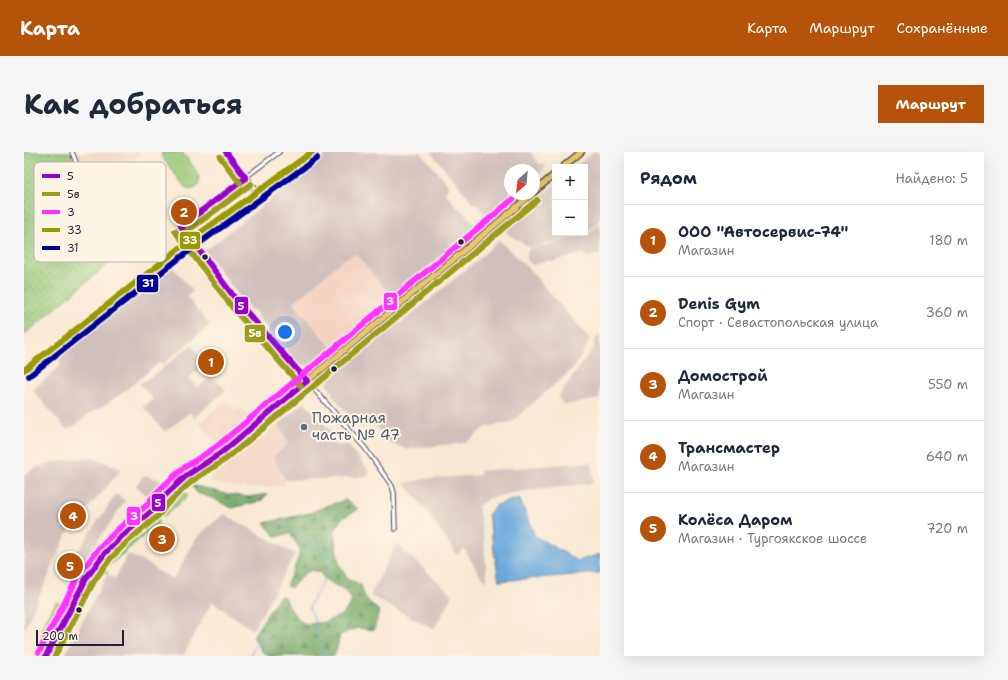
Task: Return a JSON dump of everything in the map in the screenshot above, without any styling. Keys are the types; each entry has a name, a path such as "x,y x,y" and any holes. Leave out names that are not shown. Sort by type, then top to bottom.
{"main road":[{"path":"166,258 312,152"},
{"path":"567,164 581,152"},
{"path":"540,187 552,177"},
{"path":"46,656 85,581 105,553 119,539 153,510 161,499 187,475 221,453 525,200"},
{"path":"24,370 161,262"}],"street":[{"path":"72,152 76,162"},
{"path":"226,152 257,191"},
{"path":"279,152 181,226 238,302 365,448 392,486 394,493 395,529"}],"shaded area":[{"path":"77,152 139,152 141,154 131,162 81,161"},
{"path":"330,152 420,152 447,183 448,187 445,193 457,207 466,214 476,227 392,297 356,254 344,259 293,303 332,348 309,367 293,359 257,316 258,314 250,309 243,301 205,251"},
{"path":"431,152 530,152 539,164 504,164 504,200 507,200 488,217 478,205 474,204"},
{"path":"593,152 600,152 600,219 588,231 588,164 579,164"},
{"path":"542,163 546,167 540,172 540,165"},
{"path":"552,188 552,236 569,236 531,248 508,234 504,229 538,200 540,200 540,198"},
{"path":"600,223 600,254 586,257 584,253 532,265 526,259 529,249 577,236 588,236 589,233"},
{"path":"499,240 528,268 590,339 575,367 512,422 486,427 465,443 406,449 390,443 371,420 362,427 331,394 333,392 326,384 330,381 328,379 398,321 401,323 480,258"},
{"path":"355,253 392,297 332,348 293,303 344,259"},
{"path":"168,262 193,291 187,297 210,325 163,364 159,363 122,393 99,409 94,410 76,425 66,430 33,390 61,365 56,352 97,321"},
{"path":"600,333 600,399 564,405 558,397 594,347 594,342"},
{"path":"192,344 206,364 189,378 197,388 212,376 226,390 194,418 190,412 165,432 143,407 153,399 140,384 159,371"},
{"path":"225,401 229,403 236,411 241,407 251,418 218,446 199,423"},
{"path":"303,403 305,403 335,436 334,445 348,445 369,471 370,476 285,480 273,457 288,444 281,431 282,430 278,425"},
{"path":"278,425 282,430 281,431 288,444 274,458 285,480 285,486 239,488 209,481 212,475"},
{"path":"91,457 122,469 71,528 65,538 24,630 24,475 35,468 53,462"},
{"path":"591,462 594,483 518,492 490,498 478,506 484,541 487,582 479,574 464,548 457,555 419,501 404,483 424,479 480,475 480,471"},
{"path":"144,475 167,482 150,498 136,486"},
{"path":"116,494 125,501 82,564 72,560"},
{"path":"224,514 295,554 253,630 212,602 183,656 73,656 66,653 107,574 115,578 128,554 173,579 198,536"},
{"path":"397,543 406,553 453,595 434,629 370,596"}],"green space":[{"path":"24,152 70,152 74,162 34,162 34,262 110,262 24,335"},
{"path":"162,152 182,152 197,173 199,182 197,186 194,188 185,187 162,157"},
{"path":"287,391 270,409 258,419 256,416"},
{"path":"253,419 255,421 225,447 220,446"},
{"path":"191,485 226,494 248,497 268,494 261,501 232,508 197,493"},
{"path":"183,491 186,493 187,497 164,516 160,514 160,509"},
{"path":"346,500 358,509 341,519 334,532 339,564 347,578 361,585 365,598 379,611 374,630 357,628 340,635 334,656 267,656 261,650 253,636 279,597 283,596 285,598 293,613 303,623 311,624 325,622 343,614 352,601 348,593 325,579 319,572 312,570 305,573 291,588 286,586 298,559 300,549 290,533 276,537 264,523 310,513"},
{"path":"137,512 139,515 127,526 123,526 123,522"},
{"path":"153,516 159,518 158,523 104,570 108,572 107,573 98,569 111,552"},
{"path":"56,602 61,604 64,614 59,625 55,628 41,630"},
{"path":"51,635 52,636 42,656 35,656 44,638"}],"water":[{"path":"519,498 535,536 578,561 600,554 600,573 499,581 488,515 496,505"}],"waterway":[{"path":"283,526 314,543 329,555 324,579 309,607 326,656"},
{"path":"263,635 258,643 269,656"},
{"path":"250,656 255,645 258,643"}],"transit line":[{"name":"5","path":"226,152 246,178"},
{"name":"33","path":"166,259 312,152"},
{"name":"5в","path":"220,157 240,183"},
{"name":"31","path":"29,376 190,250 317,158"},
{"name":"5","path":"181,226 246,178"},
{"name":"5в","path":"186,232 251,184"},
{"name":"3","path":"39,652 80,573 99,548 117,530 147,505 155,494 182,469 216,447 512,200"},
{"name":"5в","path":"55,656 94,581 111,558 127,542 159,515 167,504 192,481 226,459 537,200"},
{"name":"5","path":"181,226 238,302 307,381"},
{"name":"5в","path":"175,231 232,307 301,386"},
{"name":"33","path":"24,370 162,262"},
{"name":"5","path":"46,656 87,577 105,553 122,536 153,510 161,499 187,475 221,453 307,381"}],"place":[{"name":"Denis Gym","path":"184,212"},
{"name":"ООО \"Автосервис-74\"","path":"211,362"},
{"name":"Пожарная часть № 47","path":"304,427"},
{"name":"Трансмастер","path":"73,516"},
{"name":"Домострой","path":"162,539"},
{"name":"Колёса Даром","path":"70,566"}]}
